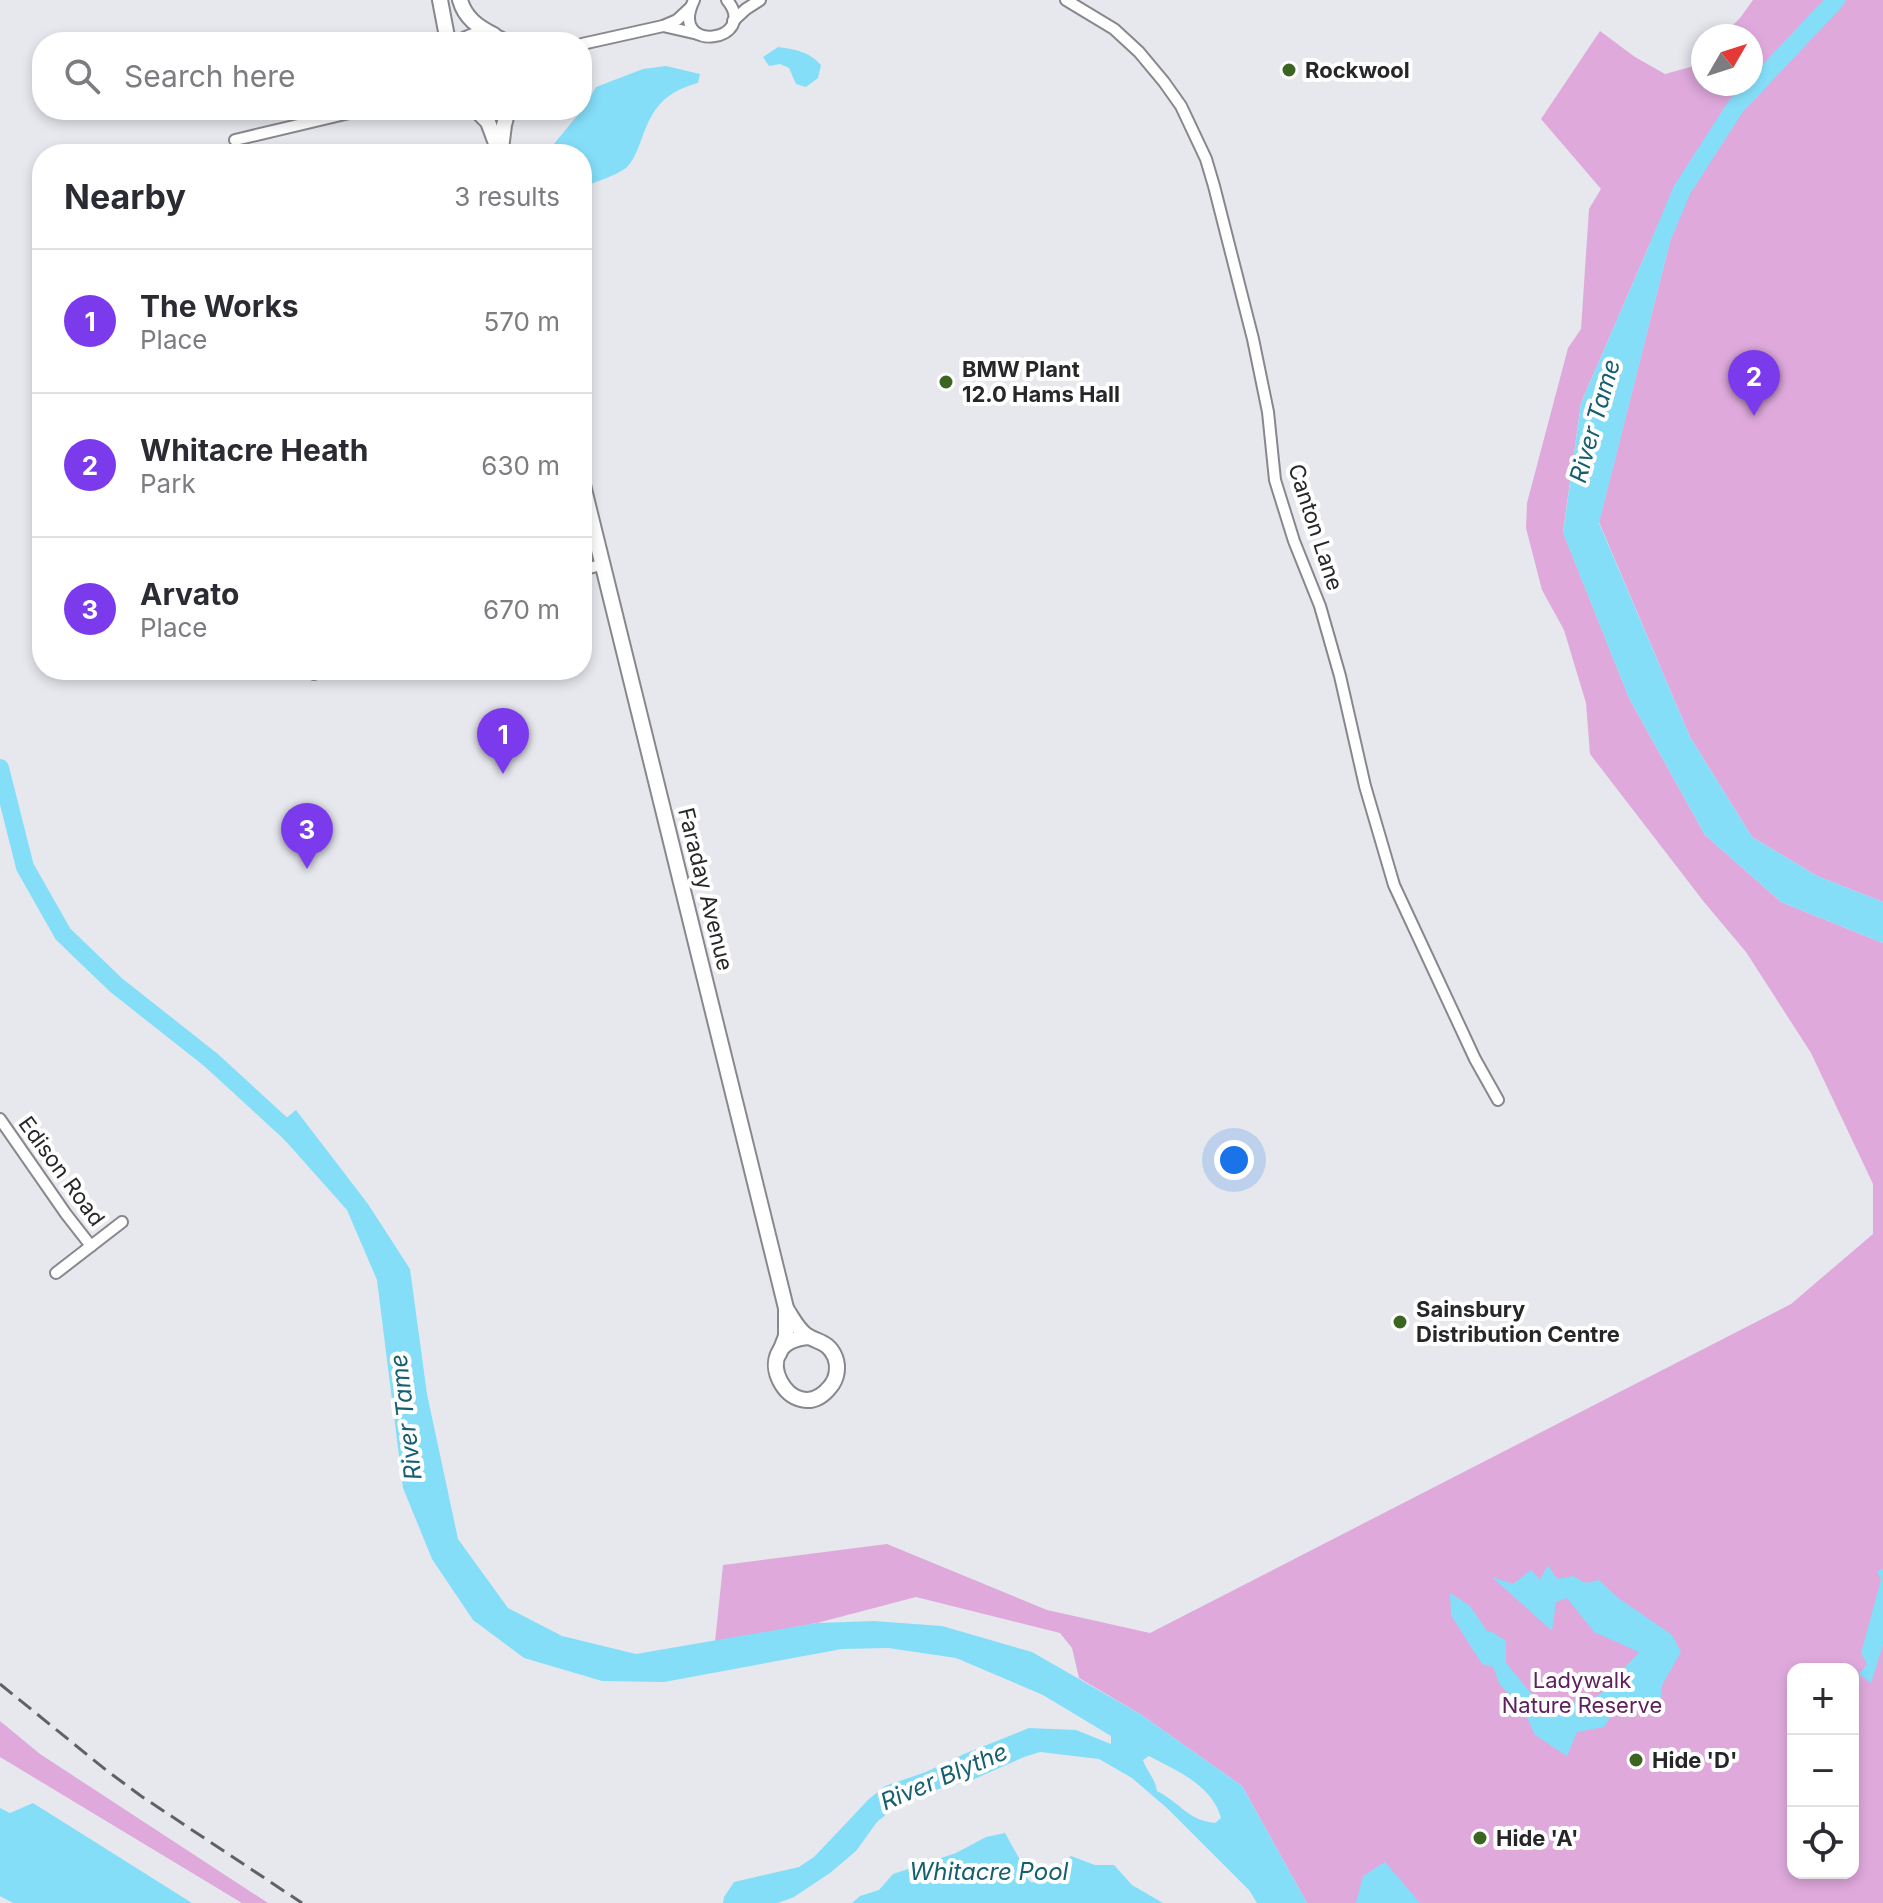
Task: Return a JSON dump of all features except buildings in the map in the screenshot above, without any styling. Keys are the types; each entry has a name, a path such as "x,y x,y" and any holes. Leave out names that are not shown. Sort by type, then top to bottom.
{"street":[{"path":"440,0 446,32"},
{"path":"460,0 470,20 490,32"},
{"path":"727,0 733,12 733,21"},
{"path":"663,26 715,38 724,34 733,21 760,0"},
{"name":"Canton Lane","path":"1066,0 1114,29 1139,52 1181,106 1206,159 1253,339 1268,412 1275,480 1294,541 1320,606 1340,676 1365,786 1394,885 1468,1045 1498,1100"},
{"path":"692,4 691,23 700,35"},
{"path":"592,42 663,26 677,20 692,4"},
{"path":"235,140 320,120"},
{"path":"486,120 496,144"},
{"path":"501,144 505,120"},
{"name":"Faraday Avenue","path":"592,519 786,1308 786,1336 779,1354"},
{"path":"592,567 604,564"},
{"name":"Edison Road","path":"0,1119 91,1246"},
{"path":"56,1273 122,1222"},
{"name":"Faraday Avenue","path":"786,1308 797,1327 809,1337"},
{"path":"809,1337 825,1344 836,1360 837,1373 823,1394 807,1398 786,1391 777,1378 776,1370 779,1354 791,1341 809,1337"}],"green space":[{"name":"Ladywalk Nature Reserve","path":"1753,0 1883,0 1883,902 1817,876 1752,837 1690,737 1599,522 1681,198 1668,220 1661,218 1581,403 1563,532 1629,698 1705,835 1781,902 1883,943 1883,1903 1307,1903 1242,1786 1140,1714 1079,1678 1072,1648 1060,1633 916,1597 817,1623 715,1642 723,1565 887,1544 1047,1610 1150,1633 1791,1304 1873,1234 1873,1184 1811,1053 1746,952 1590,754 1586,703 1564,630 1542,590 1526,528 1527,503 1568,348 1581,329 1589,209 1601,189 1541,119 1600,31 1665,74 1691,67 1691,96 1763,96 1763,24 1734,24"},
{"path":"0,1721 40,1754 268,1903 242,1903 0,1757"}],"water":[{"path":"778,47 802,52 816,60 821,65 818,78 806,87 796,84 789,68 780,64 769,66 763,57"},
{"path":"666,66 700,74 698,83 677,91 656,109 628,166 592,184 592,144 554,144 574,120 592,120 592,94 596,87 643,69"},
{"path":"1661,218 1672,234 1599,523 1690,737 1752,837 1817,876 1883,902 1883,943 1781,902 1705,835 1629,698 1563,533 1581,403"},
{"name":"River Blythe","path":"296,1110 368,1204 410,1269 427,1394 458,1539 508,1608 562,1636 636,1654 817,1623 874,1621 942,1626 1032,1652 1140,1714 1242,1786 1307,1903 1257,1903 1249,1890 1168,1809 1132,1778 1099,1759 1040,1752 894,1808 877,1822 856,1851 794,1897 778,1903 723,1903 734,1882 799,1867 814,1857 885,1786 1029,1728 1076,1730 1111,1744 1111,1736 1043,1695 956,1658 888,1648 842,1649 664,1682 602,1681 524,1658 473,1620 432,1559 403,1488 377,1280 347,1210 274,1128","holes":["1149,1756 1202,1788 1210,1796 1221,1818 1215,1823 1205,1821 1157,1791 1143,1760"]},
{"path":"1548,1565 1557,1579 1573,1576 1586,1583 1599,1580 1617,1597 1672,1635 1681,1652 1662,1685 1660,1704 1630,1700 1615,1710 1604,1727 1577,1732 1567,1756 1535,1735 1523,1708 1500,1685 1493,1667 1482,1664 1451,1615 1450,1593 1470,1606 1487,1631 1506,1641 1506,1663 1535,1698 1556,1716 1568,1711 1565,1704 1593,1699 1619,1685 1622,1671 1639,1652 1594,1632 1567,1598 1556,1602 1552,1631 1492,1577 1513,1584 1531,1570 1540,1580"},
{"path":"1883,1569 1883,1645 1871,1683 1859,1674 1867,1664 1861,1653 1881,1580 1877,1571"},
{"path":"33,1803 192,1903 13,1903 0,1896 0,1808 10,1813"},
{"name":"Whitacre Pool","path":"1005,1833 1019,1858 1024,1875 1032,1883 1071,1856 1095,1865 1114,1865 1132,1885 1163,1903 852,1903 860,1896 879,1890 893,1874 956,1853 986,1837"},
{"path":"1385,1862 1420,1903 1356,1903 1363,1876"}],"waterway":[{"name":"River Tame","path":"1658,247 1682,190 1736,106 1836,0"},
{"name":"River Tame","path":"0,768 25,867 63,934 116,985 211,1060 296,1138"}],"railway":[{"path":"0,1684 141,1796 302,1903"}],"place":[{"name":"Rockwool","path":"1289,70"},
{"name":"BMW Plant 12.0 Hams Hall","path":"946,382"},
{"name":"Whitacre Heath","path":"1754,416"},
{"name":"The Works","path":"503,774"},
{"name":"Arvato","path":"307,869"},
{"name":"Sainsbury Distribution Centre","path":"1400,1322"},
{"name":"Hide 'D'","path":"1636,1760"},
{"name":"Hide 'A'","path":"1480,1838"}]}
